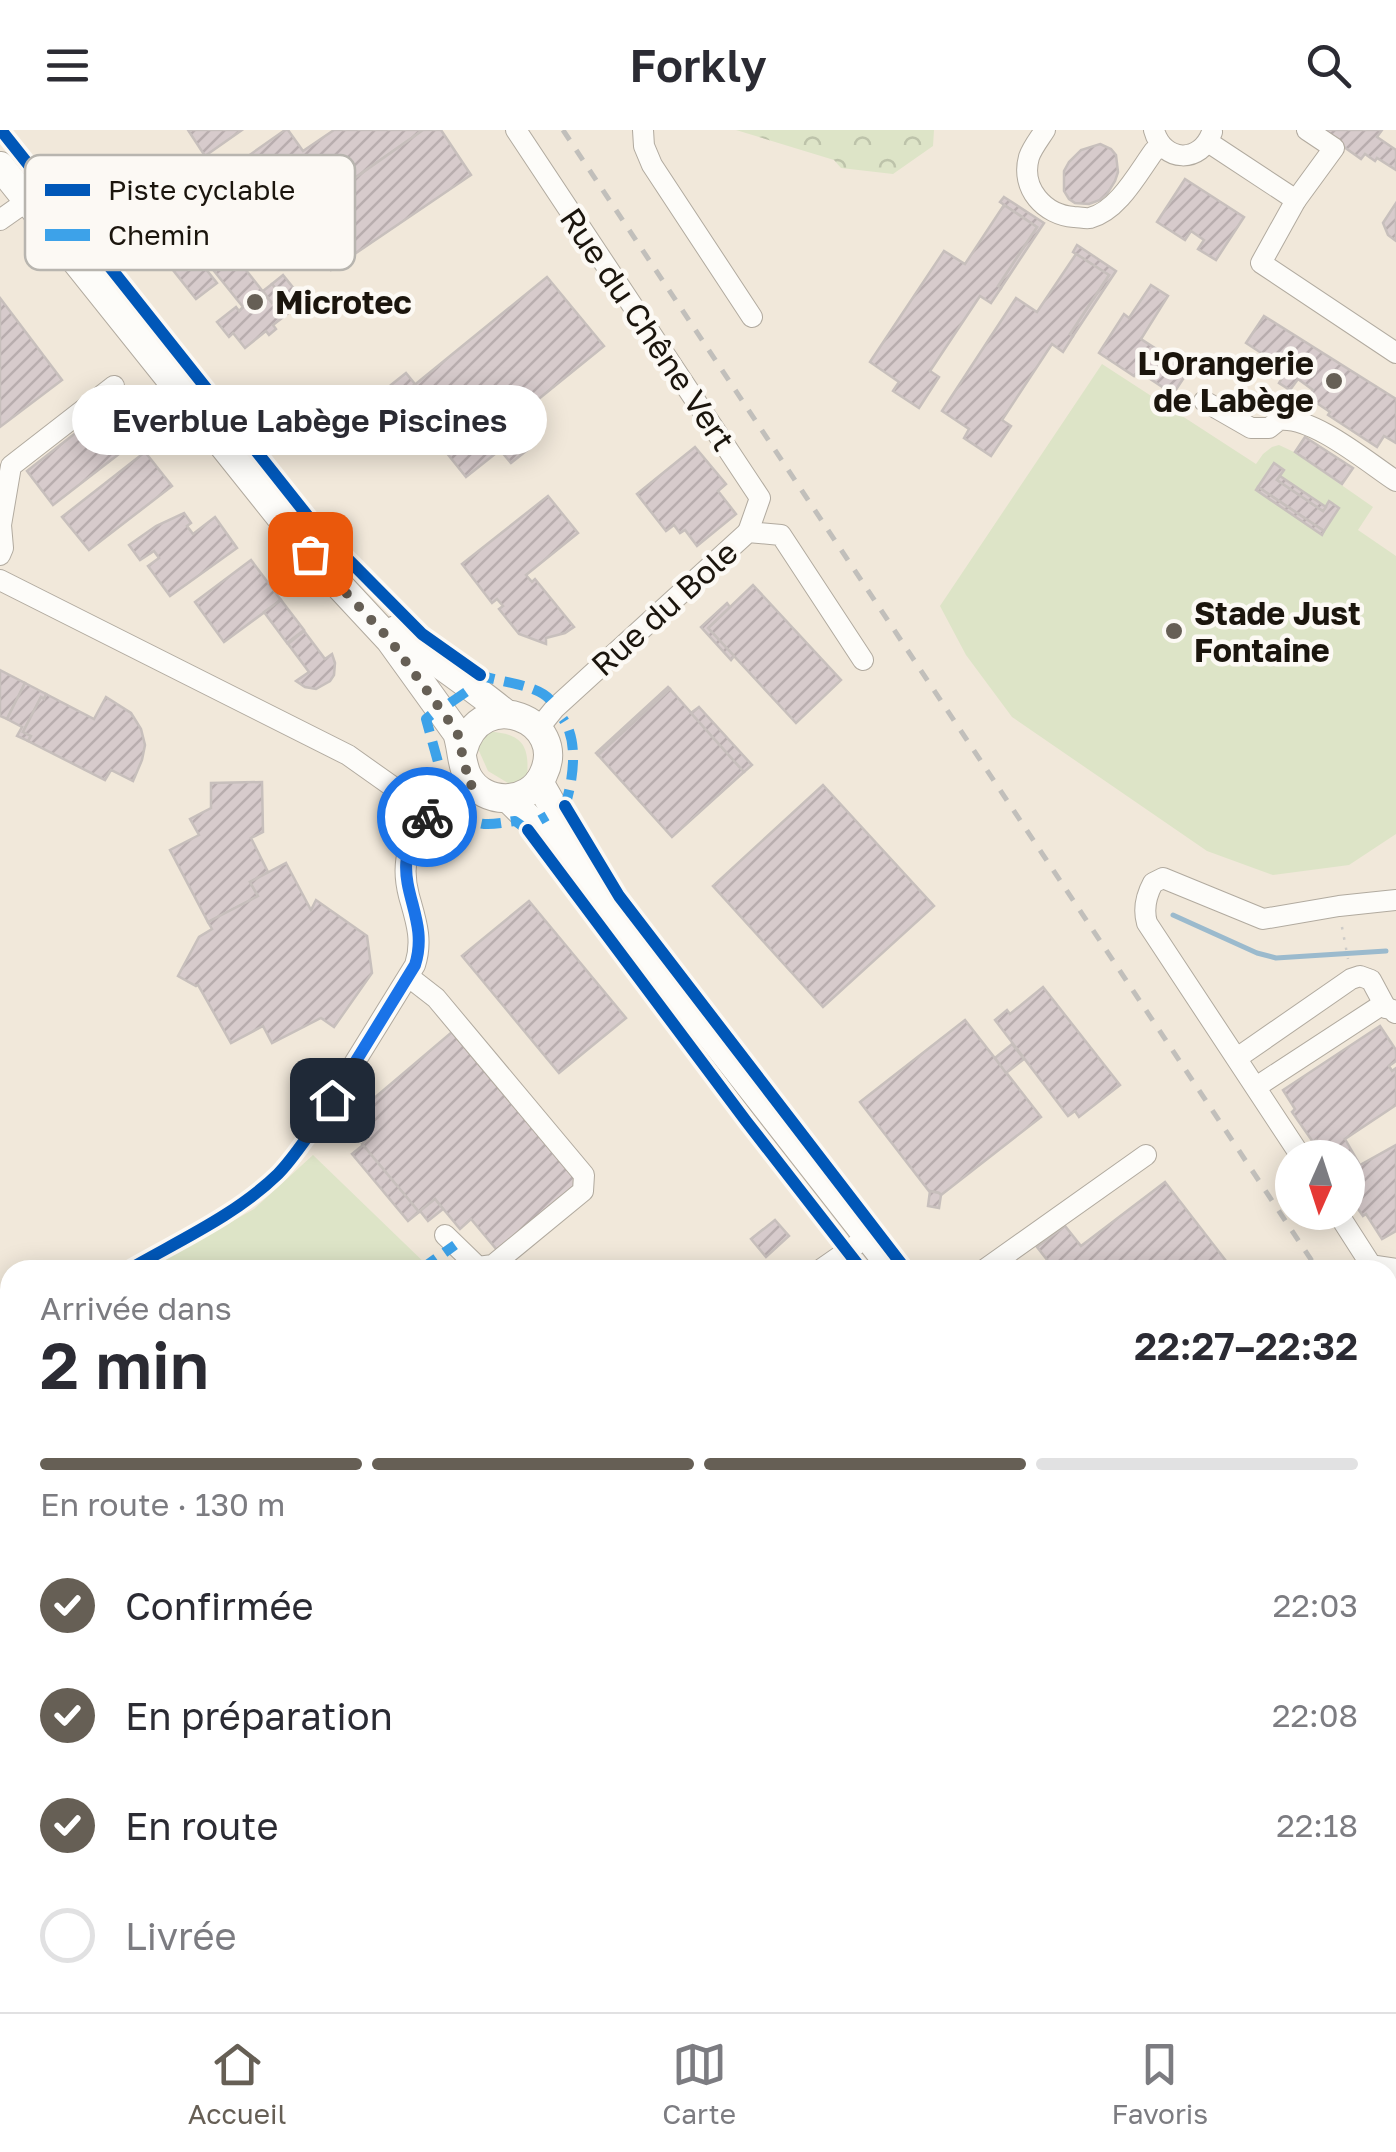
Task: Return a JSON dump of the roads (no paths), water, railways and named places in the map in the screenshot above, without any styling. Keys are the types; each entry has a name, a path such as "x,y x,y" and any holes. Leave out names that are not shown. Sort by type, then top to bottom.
{"main road":[{"path":"0,144 25,176"},
{"path":"0,166 25,197"},
{"path":"84,270 310,554 390,640 457,732 464,769 473,784 486,794 509,798 529,792 544,774 548,755 538,729 524,718 506,714 478,724 463,750"},
{"path":"100,270 346,576 397,631 506,714"},
{"path":"539,782 608,904 886,1260"},
{"path":"509,798 534,824 868,1260"}],"street":[{"name":"Rue du Chêne Vert","path":"516,130 760,498 748,532"},
{"path":"643,130 644,146 652,165 752,317"},
{"path":"1044,130 1029,157 1028,174 1034,196 1048,209 1066,216 1090,218 1118,202 1154,151 1158,138 1177,155 1186,156 1202,149 1210,136 1296,200"},
{"path":"1307,130 1334,148 1296,200 1261,263 1396,353"},
{"path":"0,220 25,201"},
{"path":"0,555 1,525 12,466 114,386"},
{"path":"1204,401 1251,428 1269,428 1289,418 1300,420 1396,481"},
{"name":"Rue du Bole","path":"538,729 555,708 748,532 780,534 863,660"},
{"path":"0,580 348,755 428,816"},
{"path":"316,1125 420,952 406,871 407,856 418,828 449,799 473,784"},
{"path":"1290,1140 1147,923 1145,907 1153,883 1158,879 1170,880 1263,919 1396,900"},
{"path":"409,976 436,998 584,1175 583,1190 499,1260"},
{"path":"1237,1058 1360,976 1370,980 1391,1012"},
{"path":"1256,1087 1380,1006 1391,1012"},
{"path":"998,1260 1146,1155"},
{"path":"1349,1230 1368,1260"},
{"path":"445,1236 471,1260"},
{"path":"834,1260 856,1245"}],"waterway":[{"path":"1173,915 1276,958 1386,951"}],"railway":[{"path":"563,130 1311,1260"}],"place":[{"name":"Microtec","path":"255,302"},
{"name":"L'Orangerie de Labège","path":"1334,381"},
{"name":"Everblue Labège Piscines","path":"310,554"},
{"name":"Stade Just Fontaine","path":"1174,631"}]}
